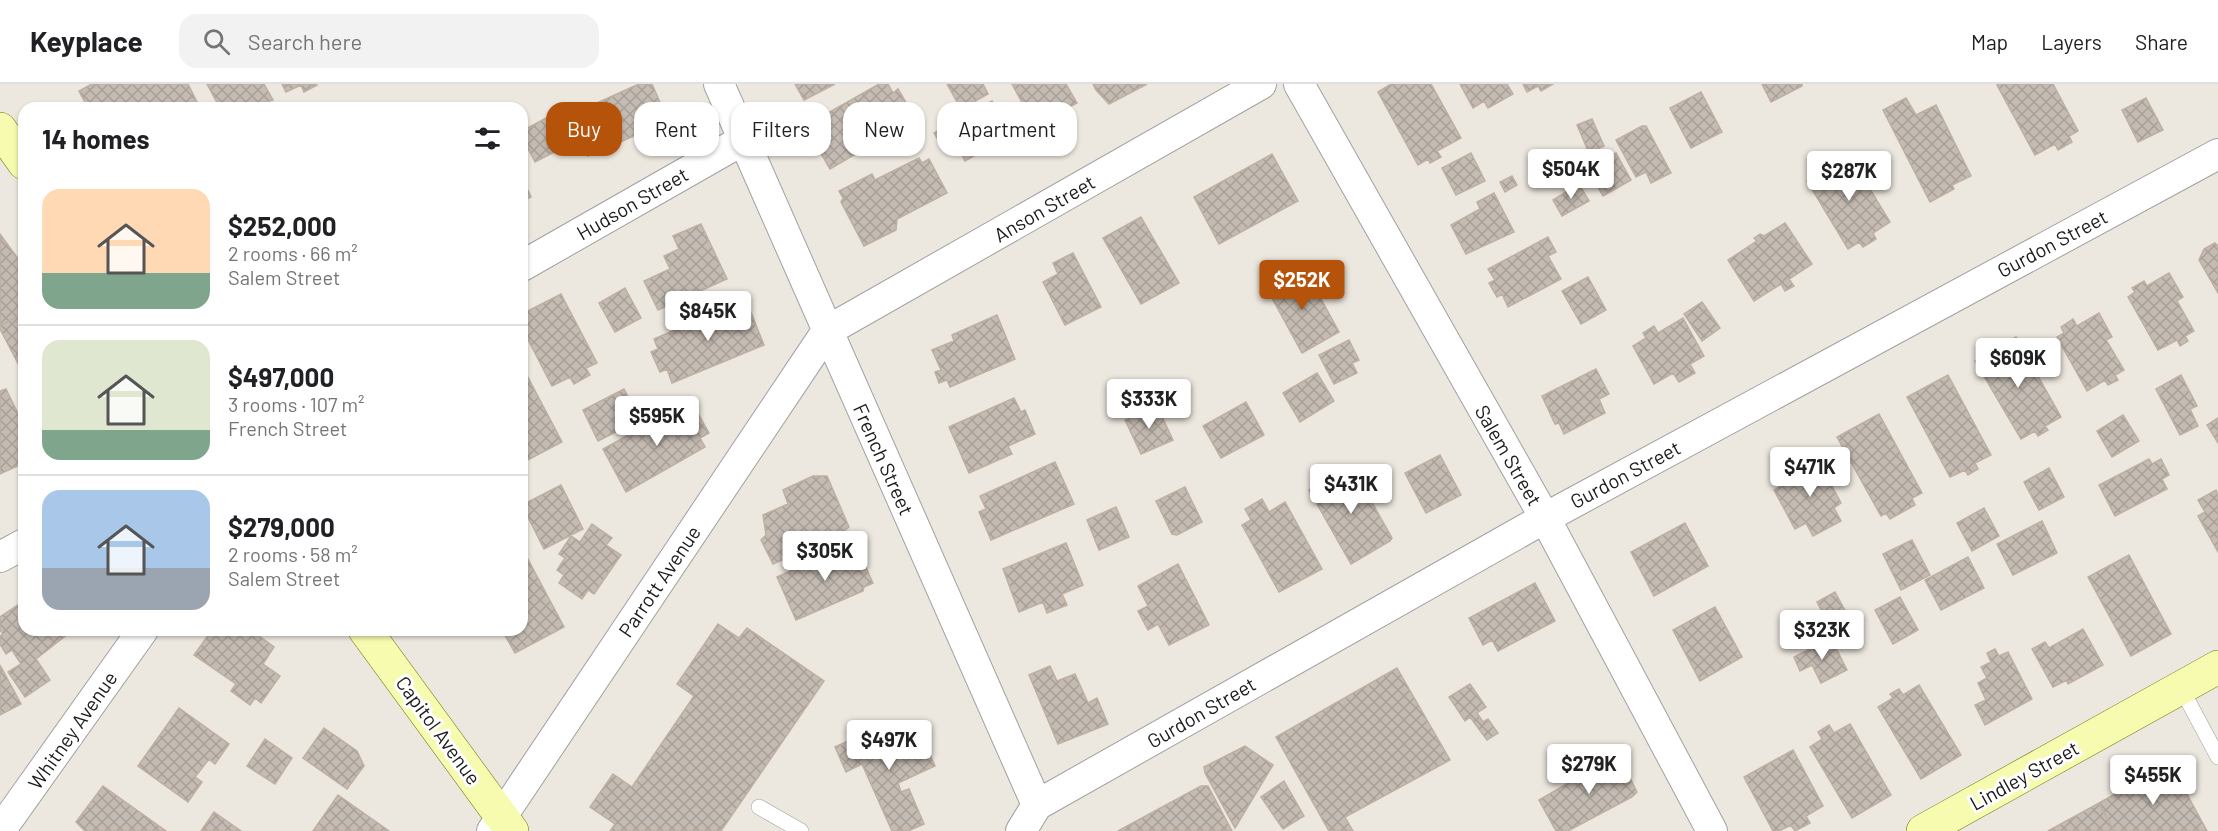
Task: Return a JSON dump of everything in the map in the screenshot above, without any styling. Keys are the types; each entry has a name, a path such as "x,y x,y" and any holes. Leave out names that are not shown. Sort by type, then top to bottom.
{"main road":[{"path":"0,129 18,154"},
{"name":"Capitol Avenue","path":"369,636 502,826"},
{"name":"Lindley Street","path":"1923,831 2218,667"}],"street":[{"name":"French Street","path":"718,84 731,113"},
{"name":"Anson Street","path":"827,331 1261,84"},
{"name":"Salem Street","path":"1299,84 1545,518 1712,831"},
{"name":"Hudson Street","path":"528,263 731,147"},
{"name":"Gurdon Street","path":"1037,805 1545,518 2218,154"},
{"name":"French Street","path":"750,156 1037,805"},
{"name":"Parrott Avenue","path":"502,826 827,331"},
{"path":"0,557 18,547"},
{"name":"Whitney Avenue","path":"0,831 139,636"},
{"path":"1020,831 1037,805"}],"lane":[{"path":"2181,688 2218,757"},
{"path":"759,807 801,831"}],"building":[{"path":"92,84 188,84 197,102 85,102 79,91"},
{"path":"207,84 264,84 273,100 266,102 217,102"},
{"path":"282,84 317,85 304,92 301,85 286,92"},
{"path":"639,84 652,84 660,102 634,102 634,136 622,141 622,102 599,102"},
{"path":"795,84 835,84 804,100"},
{"path":"879,84 888,84 893,93 898,89 906,102 847,102"},
{"path":"947,84 983,84 988,94 974,102 957,102"},
{"path":"1012,84 1066,84 1076,102 1022,102"},
{"path":"1093,84 1147,84 1109,104"},
{"path":"1391,84 1431,84 1461,138 1437,151 1441,157 1430,163 1428,159 1418,165 1378,92"},
{"path":"1460,84 1507,84 1513,94 1488,108 1484,101 1473,108"},
{"path":"1523,84 1553,84 1541,91 1538,86 1527,92"},
{"path":"1762,84 1802,84 1802,86 1771,102"},
{"path":"2053,84 2078,131 2069,136 2072,142 2058,150 2055,144 2035,155 1997,85"},
{"path":"1701,92 1722,132 1691,148 1670,108"},
{"path":"1906,98 1916,115 1936,105 1971,176 1952,185 1954,189 1930,202 1883,110"},
{"path":"2146,98 2163,130 2138,142 2122,110"},
{"path":"843,104 843,156 852,156 830,169 822,156 831,156 831,111"},
{"path":"546,118 547,156 535,162 528,149 528,128"},
{"path":"1592,119 1604,146 1589,153 1577,125"},
{"path":"1646,126 1671,173 1651,183 1646,172 1636,177 1616,140"},
{"path":"1471,153 1485,181 1456,195 1442,168"},
{"path":"1616,153 1631,180 1603,196 1588,169"},
{"path":"1848,153 1890,222 1873,233 1876,239 1863,247 1859,242 1848,249 1807,181"},
{"path":"1272,154 1298,201 1219,244 1194,197"},
{"path":"962,156 974,156 965,161"},
{"path":"919,158 922,163 929,159 947,193 897,219 896,230 864,246 841,202 843,198 839,191 872,174 875,180"},
{"path":"1512,176 1517,185 1505,192 1500,182"},
{"path":"1579,184 1589,201 1562,216 1553,200"},
{"path":"1494,193 1514,232 1466,254 1451,225 1480,209 1477,202"},
{"path":"1141,217 1179,283 1141,304 1103,238"},
{"path":"1785,223 1812,264 1789,279 1794,286 1785,291 1781,284 1754,301 1728,260 1757,241 1754,238 1760,234 1764,236"},
{"path":"701,224 727,279 658,310 644,281 670,269 664,256 679,249 673,236"},
{"path":"0,234 18,259 18,316 0,326"},
{"path":"1548,237 1556,252 1548,256 1561,279 1508,307 1502,294 1497,297 1489,283 1495,280 1488,269"},
{"path":"2215,243 2218,246 2218,293 2199,260 2204,249"},
{"path":"1073,253 1101,307 1065,325 1043,282 1058,274 1053,263"},
{"path":"1298,269 1309,289 1314,286 1339,332 1302,353 1266,287"},
{"path":"2169,273 2183,297 2177,301 2194,331 2185,336 2188,341 2180,346 2177,340 2158,350 2128,297 2135,292 2132,288 2144,281 2147,286"},
{"path":"1588,277 1606,310 1581,324 1562,291"},
{"path":"625,288 641,318 615,332 599,303"},
{"path":"561,294 597,363 586,368 590,375 574,384 570,377 552,386 528,340 528,311"},
{"path":"746,300 764,345 672,383 667,369 660,372 651,352 658,349 654,339"},
{"path":"1702,302 1720,328 1702,341 1684,314"},
{"path":"2099,313 2112,337 2106,340 2124,370 2115,375 2118,380 2108,385 2105,380 2087,391 2057,337 2064,333 2061,327 2073,319 2077,326"},
{"path":"997,315 1015,359 950,387 947,380 939,383 935,372 941,370 932,350 954,341 952,335"},
{"path":"18,316 18,364 0,329 0,326"},
{"path":"1683,318 1704,356 1690,364 1695,373 1679,382 1673,373 1654,384 1633,346 1646,338 1643,333 1654,326 1658,333"},
{"path":"2016,337 2061,417 2045,426 2048,430 2038,436 2035,431 2021,439 1975,361"},
{"path":"1349,340 1359,360 1352,363 1357,373 1334,384 1319,355"},
{"path":"1596,369 1609,394 1599,399 1605,413 1564,434 1559,423 1555,424 1542,396"},
{"path":"1317,373 1334,401 1300,422 1283,393"},
{"path":"1948,375 1991,455 1975,463 1978,469 1968,475 1965,470 1950,477 1907,397"},
{"path":"2181,375 2197,406 2190,409 2198,426 2180,435 2156,389"},
{"path":"528,377 562,442 528,460"},
{"path":"6,389 18,414 18,466 0,474 0,391"},
{"path":"624,389 640,420 598,441 583,410"},
{"path":"1014,398 1021,412 1025,410 1035,434 1008,446 1012,454 969,473 949,427"},
{"path":"1246,402 1264,435 1221,458 1203,426"},
{"path":"692,403 709,433 700,438 705,447 626,492 603,449 643,427 647,429"},
{"path":"1157,406 1173,440 1141,454 1125,420"},
{"path":"1879,414 1922,493 1912,498 1915,505 1890,519 1886,513 1881,516 1837,437"},
{"path":"2123,415 2139,441 2112,457 2097,431"},
{"path":"2218,418 2218,443 2207,425"},
{"path":"1440,455 1461,495 1426,513 1405,473"},
{"path":"1816,456 1841,503 1834,508 1841,521 1813,536 1806,523 1795,529 1774,490 1790,481 1786,473"},
{"path":"2149,459 2152,464 2161,459 2169,475 2162,479 2167,489 2115,516 2099,485"},
{"path":"1055,462 1074,504 991,540 979,512 986,509 980,496"},
{"path":"1351,465 1392,538 1351,564 1309,490"},
{"path":"2049,468 2064,497 2039,510 2024,482"},
{"path":"813,476 827,476 849,527 840,534 773,564 761,540 766,535 763,515 788,504 783,490"},
{"path":"561,485 583,529 544,549 528,517 528,502"},
{"path":"1185,487 1202,522 1177,535 1172,534 1156,501"},
{"path":"2216,490 2218,495 2218,552 2198,516 2205,512 2198,500"},
{"path":"1262,499 1269,512 1285,502 1322,569 1279,592 1242,525 1251,520 1245,509"},
{"path":"1116,507 1129,537 1099,550 1087,520"},
{"path":"1984,508 1999,536 1972,551 1957,523"},
{"path":"2042,521 2057,553 2013,575 1997,544"},
{"path":"1685,523 1708,566 1654,596 1631,552"},
{"path":"592,524 612,538 606,545 621,555 594,594 588,590 582,599 559,583 564,575 557,570 565,558 559,554 571,536 580,542"},
{"path":"1912,540 1930,575 1901,590 1883,554"},
{"path":"1066,543 1083,585 1062,594 1067,605 1047,613 1043,602 1019,612 1003,569"},
{"path":"856,545 873,583 864,587 863,591 796,620 777,577"},
{"path":"2129,555 2171,634 2131,656 2088,577"},
{"path":"1968,557 1984,588 1941,610 1925,580"},
{"path":"528,559 564,627 515,653 505,636 528,636"},
{"path":"1178,564 1209,625 1169,645 1158,624 1148,630 1138,611 1148,606 1138,586"},
{"path":"1535,583 1555,621 1498,651 1492,640 1483,645 1469,618"},
{"path":"1835,592 1848,616 1830,626 1817,602"},
{"path":"1900,597 1918,630 1893,644 1875,610"},
{"path":"18,605 18,636 65,636 36,659 50,680 25,697 8,672 21,664 12,650 6,654 0,644 0,636 3,634 0,630 0,617"},
{"path":"1715,607 1742,657 1700,681 1673,630"},
{"path":"718,624 739,638 747,628 824,681 721,831 610,831 615,824 590,807 613,774 632,787 694,696 677,684"},
{"path":"2083,629 2103,665 2068,684 2067,680 2053,687 2032,649 2045,642 2049,648"},
{"path":"208,636 259,636 274,647 263,664 280,676 261,703 255,698 250,705 231,691 236,684 194,655"},
{"path":"1831,638 1847,670 1821,683 1812,665 1800,671 1794,657"},
{"path":"1995,649 1999,656 2008,652 2032,699 1985,725 1975,705 1986,700 1978,683 1987,678 1981,667 1991,662 1987,653"},
{"path":"0,665 21,704 0,715"},
{"path":"1050,666 1057,681 1075,674 1088,703 1097,698 1108,724 1058,744 1029,675"},
{"path":"1397,668 1450,760 1345,817 1353,831 1329,831 1276,737"},
{"path":"1470,684 1486,707 1477,713 1483,722 1488,719 1498,733 1487,740 1470,717 1465,721 1449,697"},
{"path":"1919,685 1961,755 1921,779 1878,707 1893,698 1890,694 1899,689 1903,695"},
{"path":"179,708 229,744 215,764 209,759 195,777 202,782 188,802 138,766"},
{"path":"894,721 906,749 924,741 935,766 898,783 901,792 909,789 924,824 908,831 892,831 862,764 846,772 835,747"},
{"path":"1850,724 1891,795 1852,818 1810,747 1822,739 1818,732 1829,725 1834,733"},
{"path":"324,728 357,751 364,766 347,789 303,758"},
{"path":"265,739 292,758 275,784 247,766"},
{"path":"1245,746 1273,765 1235,828 1205,773 1204,767"},
{"path":"1793,750 1823,806 1806,816 1810,823 1795,831 1791,825 1779,831 1773,831 1744,777"},
{"path":"1618,754 1637,792 1632,797 1568,831 1556,831 1539,800"},
{"path":"2170,763 2207,831 2114,831 2099,803"},
{"path":"1284,781 1304,816 1283,829 1261,797"},
{"path":"103,786 166,831 85,831 76,822"},
{"path":"1201,786 1208,786 1232,831 1118,831"},
{"path":"338,795 389,831 313,831"},
{"path":"2099,803 2114,831 2048,831"},
{"path":"214,812 241,831 201,831"}]}
